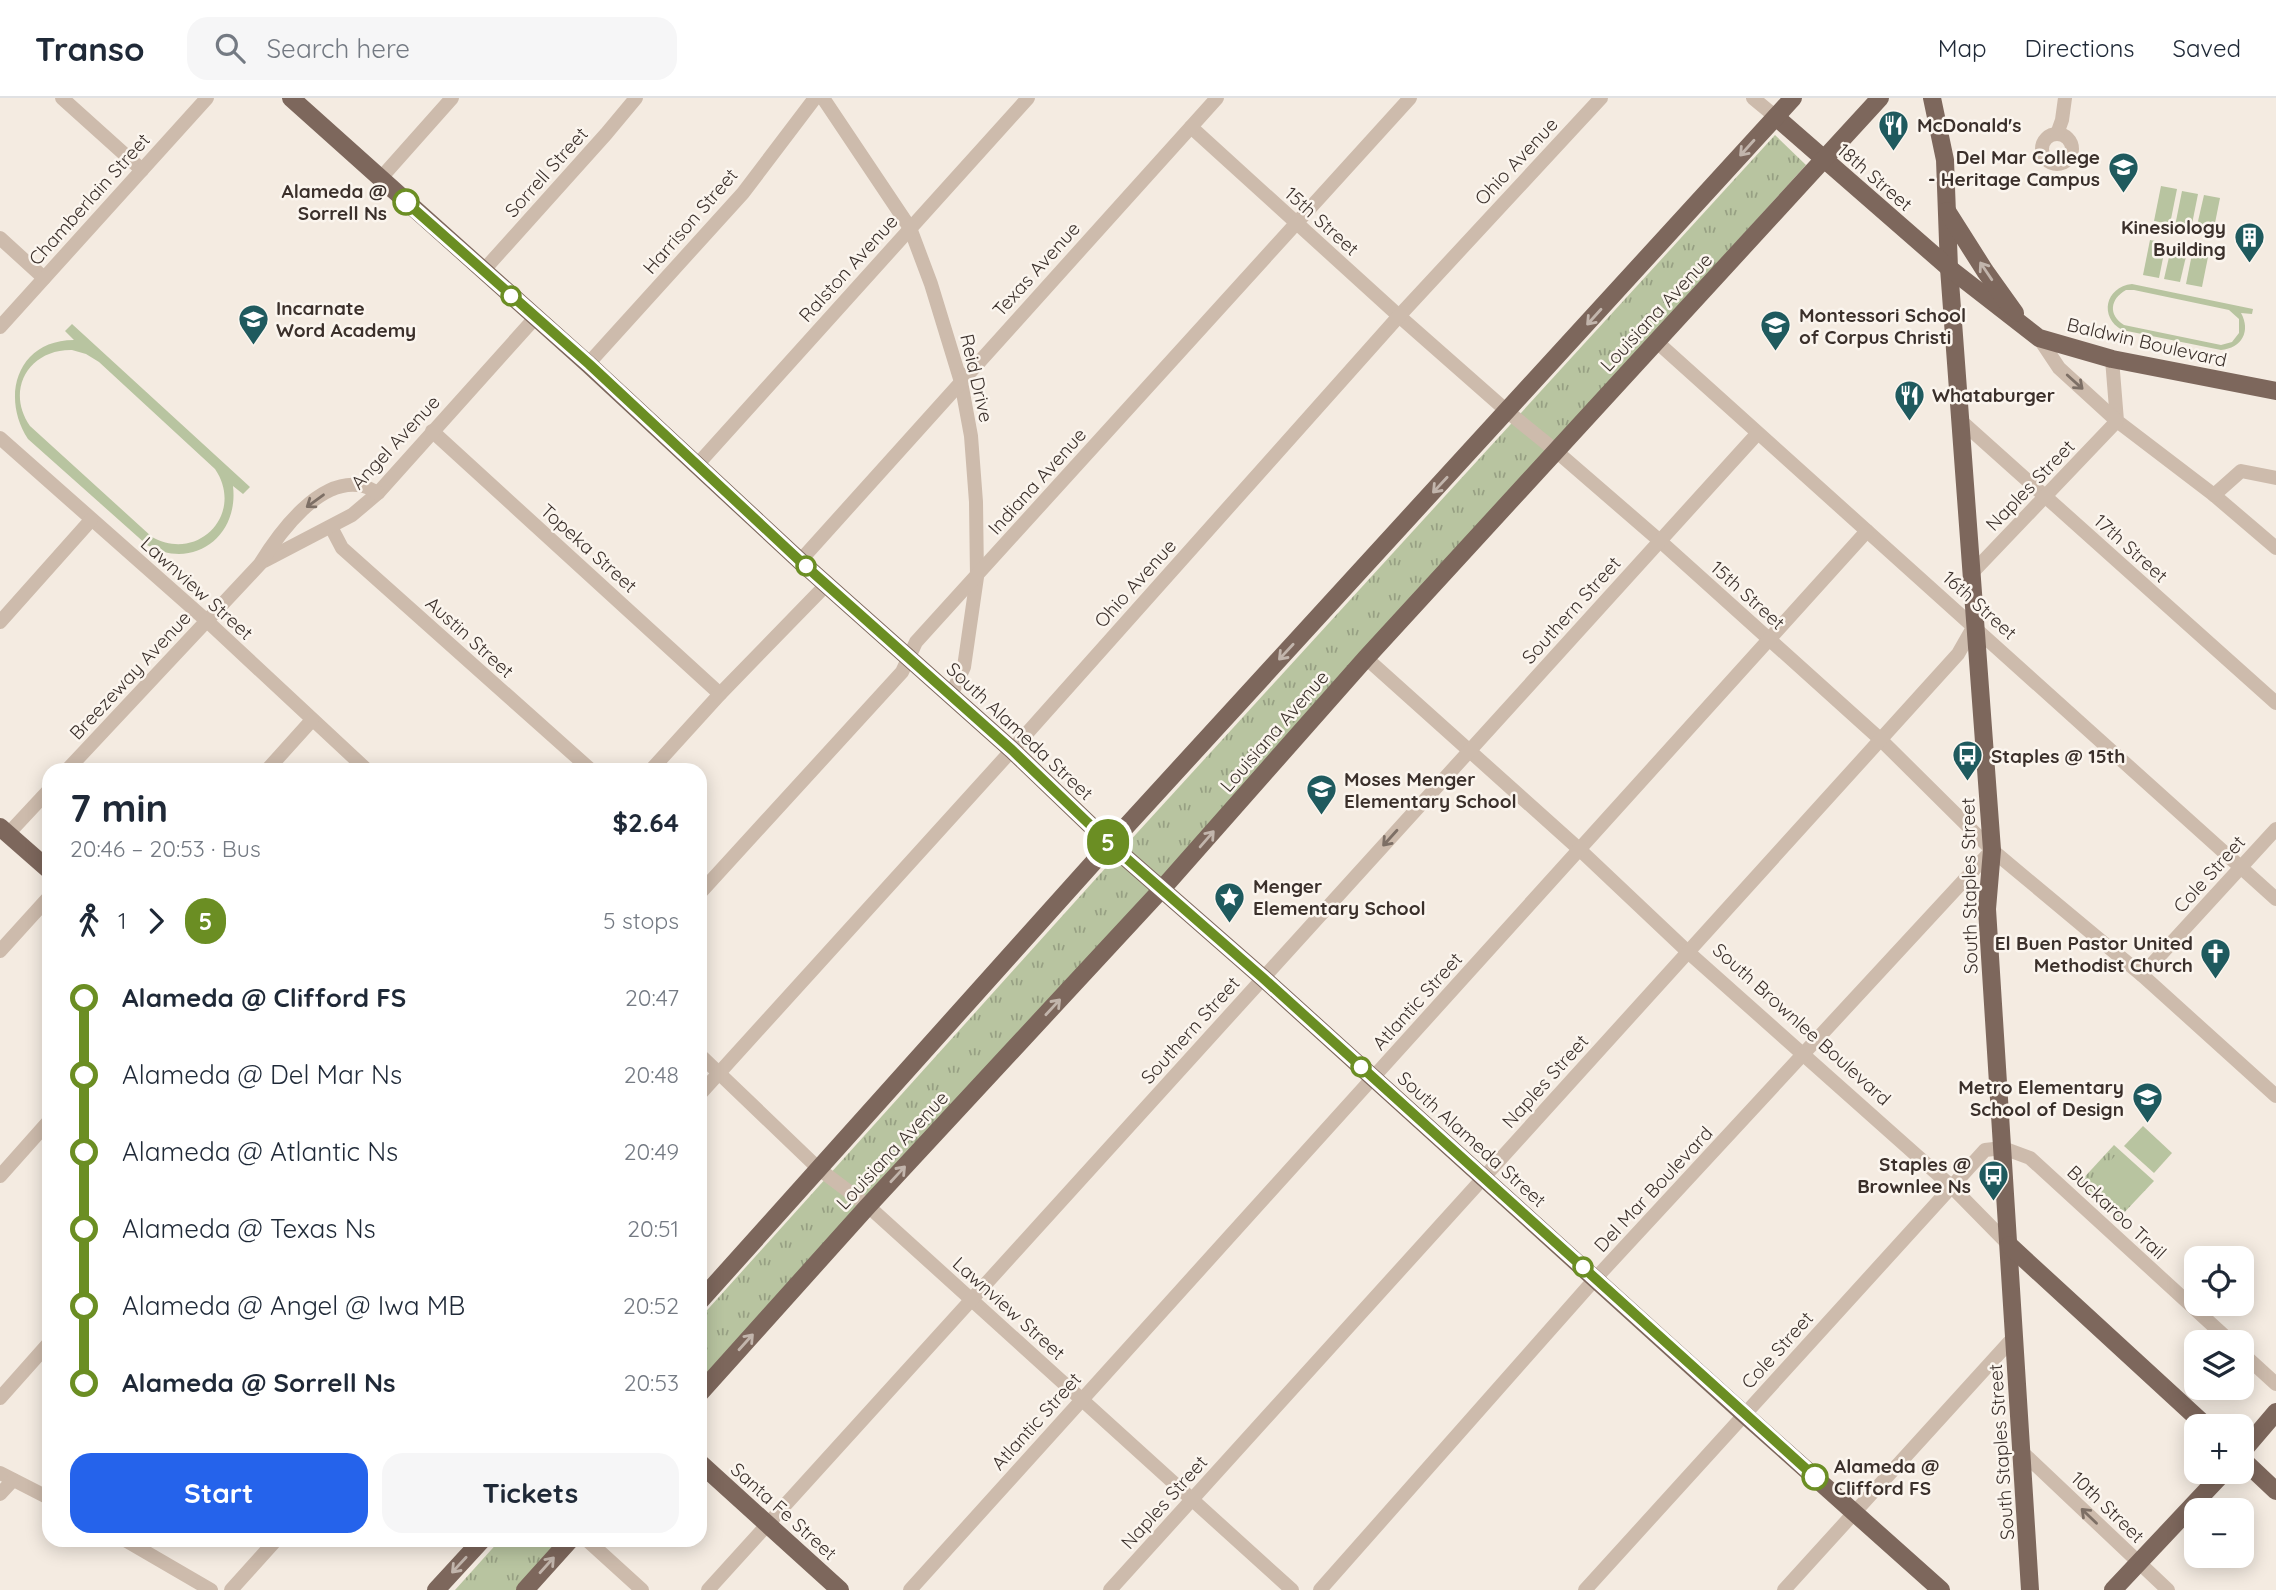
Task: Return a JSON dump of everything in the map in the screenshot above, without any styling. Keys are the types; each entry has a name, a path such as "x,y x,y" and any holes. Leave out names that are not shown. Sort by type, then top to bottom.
{"main road":[{"name":"South Alameda Street","path":"292,98 589,364 800,561 1012,750 1110,844 1263,978 1941,1590"},
{"path":"707,1293 1110,844 1793,98"},
{"name":"Louisiana Avenue","path":"707,1385 868,1206 1163,890 1366,659 1880,98"},
{"name":"South Staples Street","path":"1932,98 1945,160 1949,268 1992,850 1987,909 2030,1590"},
{"name":"18th Street","path":"1776,117 1949,268"},
{"path":"1947,211 2025,327"},
{"name":"Baldwin Boulevard","path":"1949,268 2039,338 2112,359 2276,391"},
{"path":"4,831 42,864"},
{"name":"South Brownlee Boulevard","path":"2009,1245 2193,1414"},
{"path":"2254,1438 2276,1412"},
{"name":"Santa Fe Street","path":"707,1469 839,1590"},
{"path":"2254,1471 2276,1491"},
{"path":"2113,1590 2213,1484"},
{"path":"436,1590 476,1547"},
{"path":"525,1590 564,1547"}],"street":[{"path":"62,98 142,170"},
{"name":"Chamberlain Street","path":"0,327 207,98"},
{"path":"380,179 452,98"},
{"name":"Sorrell Street","path":"483,271 636,98"},
{"name":"Harrison Street","path":"589,364 743,193 815,98"},
{"name":"Reid Drive","path":"822,98 910,229 931,284 961,382 971,436 976,502 977,577 964,667 951,695"},
{"name":"Ralston Avenue","path":"697,465 1028,98"},
{"name":"Texas Avenue","path":"800,561 1217,98"},
{"name":"Indiana Avenue","path":"707,885 902,672 916,642 1410,98"},
{"name":"Ohio Avenue","path":"707,1086 1012,750 1399,316 1601,98"},
{"path":"1753,98 1776,117"},
{"path":"2057,134 2065,98"},
{"name":"15th Street","path":"1191,127 1507,412 1660,541 1880,739 1992,850 2142,975 2276,1096"},
{"path":"0,238 44,278"},
{"name":"Angel Avenue","path":"260,564 331,527 378,493 535,317"},
{"path":"2039,338 2059,368 2117,421 2214,495 2276,548"},
{"name":"16th Street","path":"1657,342 2276,899"},
{"path":"2112,359 2117,421"},
{"name":"Naples Street","path":"1970,575 2117,421"},
{"name":"17th Street","path":"1961,422 2276,703"},
{"name":"Topeka Street","path":"432,431 720,694"},
{"name":"Southern Street","path":"708,1590 1757,434"},
{"name":"Lawnview Street","path":"0,438 206,621 359,763"},
{"path":"2214,495 2241,471 2276,478"},
{"name":"Breezeway Avenue","path":"74,763 260,564 276,537 301,512 334,489 351,485 364,486 378,493"},
{"path":"0,622 92,520"},
{"name":"Austin Street","path":"331,527 342,548 583,763"},
{"name":"Atlantic Street","path":"910,1590 1867,531"},
{"path":"657,763 827,584"},
{"name":"Naples Street","path":"1110,1590 1958,654 1974,626"},
{"name":"South Brownlee Boulevard","path":"1366,659 1579,849 1688,952 1951,1186 2009,1245"},
{"path":"273,763 312,720"},
{"path":"4,831 42,796"},
{"name":"Cole Street","path":"2142,975 2276,829"},
{"name":"Del Mar Boulevard","path":"1320,1590 1595,1279 1992,850"},
{"path":"0,951 42,905"},
{"name":"Lawnview Street","path":"707,1061 819,1169 868,1206 1292,1590"},
{"path":"0,1176 42,1129"},
{"name":"Cole Street","path":"1585,1590 1985,1150 2003,1148"},
{"name":"Buckaroo Trail","path":"2003,1148 2029,1158 2218,1330"},
{"path":"1784,1590 2014,1337"},
{"path":"0,1398 42,1351"},
{"path":"2254,1364 2276,1384"},
{"name":"10th Street","path":"2022,1452 2168,1590"},
{"path":"0,1494 6,1476 42,1495"},
{"path":"137,1547 211,1590"},
{"path":"231,1590 270,1547"},
{"path":"594,1547 642,1590"}],"green space":[{"path":"1775,135 1806,165 707,1380 707,1310 1137,833"},
{"path":"2161,186 2177,189 2170,224 2154,221"},
{"path":"2182,191 2198,194 2191,229 2175,226"},
{"path":"2204,195 2220,198 2213,233 2196,230"},
{"path":"2150,240 2166,243 2159,278 2143,275"},
{"path":"2172,244 2188,248 2180,282 2164,279"},
{"path":"2193,249 2209,252 2202,287 2186,284"},
{"path":"2132,284 2253,309 2252,314 2241,313 2245,326 2243,338 2234,346 2221,350 2122,330 2110,318 2108,303 2111,296 2123,286","holes":["2126,290 2229,310 2239,319 2239,333 2232,342 2221,345 2124,325 2115,317 2114,302"]},
{"path":"72,324 250,487 243,494 233,486 233,504 229,520 221,534 210,544 181,554 164,552 147,545 28,439 16,405 15,389 20,373 27,360 39,349 55,342 74,340 65,331","holes":["72,350 99,362 215,469 223,486 221,517 200,539 186,544 169,543 152,537 30,426 20,399 21,386 33,364 44,356 57,352"]},
{"path":"2143,1126 2172,1153 2154,1173 2124,1146"},
{"path":"2114,1145 2154,1181 2119,1218 2080,1182"},
{"path":"2117,1154 2143,1178 2132,1190 2105,1166"},
{"path":"2100,1172 2126,1196 2115,1209 2089,1185"},
{"path":"494,1547 557,1547 517,1590 455,1590"}],"bus line":[{"name":"5","path":"406,202 589,364 800,561 1012,750 1110,844 1263,978 1815,1477"}],"place":[{"name":"McDonald's","path":"1894,152"},
{"name":"Del Mar College - Heritage Campus","path":"2123,195"},
{"name":"Alameda @ Sorrell Ns","path":"406,202"},
{"name":"Kinesiology Building","path":"2249,265"},
{"name":"Incarnate Word Academy","path":"253,346"},
{"name":"Montessori School of Corpus Christi","path":"1776,353"},
{"name":"Whataburger","path":"1909,422"},
{"name":"Staples @ 15th","path":"1968,783"},
{"name":"Moses Menger Elementary School","path":"1321,817"},
{"name":"Menger Elementary School","path":"1230,924"},
{"name":"El Buen Pastor United Methodist Church","path":"2216,981"},
{"name":"Metro Elementary School of Design","path":"2147,1125"},
{"name":"Staples @ Brownlee Ns","path":"1994,1202"},
{"name":"Alameda @ Clifford FS","path":"1815,1477"}]}
